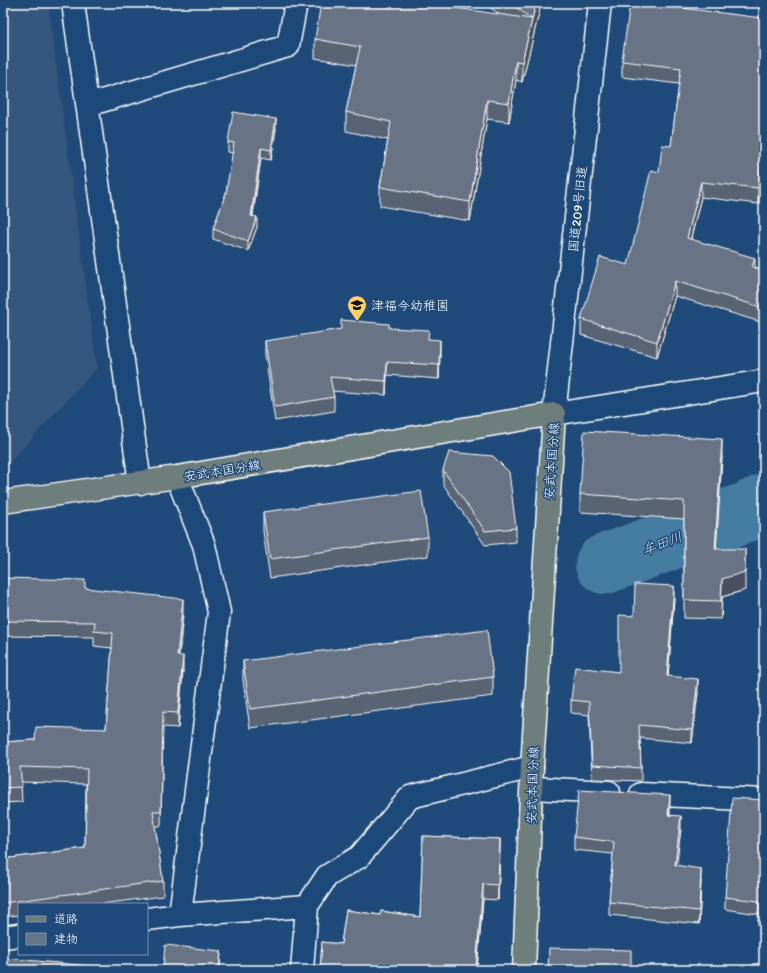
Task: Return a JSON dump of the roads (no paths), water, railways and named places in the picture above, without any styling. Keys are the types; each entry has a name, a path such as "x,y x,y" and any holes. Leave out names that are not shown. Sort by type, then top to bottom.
{"main road":[{"name":"安武本国分線","path":"3,502 140,483 554,414 532,778 524,970"}],"street":[{"path":"73,3 140,483"},
{"path":"88,105 288,46 296,3"},
{"name":"国道209号旧道","path":"554,414 600,3"},
{"path":"554,414 764,382"},
{"path":"177,477 204,545 219,612 180,915"},
{"path":"302,970 308,906 327,876 359,857 410,797 532,778 764,800"},
{"path":"148,919 180,915 308,906"},
{"path":"3,937 18,935"}],"waterway":[{"name":"牟田川","path":"605,564 747,512 764,504"}],"place":[{"name":"津福今幼稚園","path":"357,322"}]}
